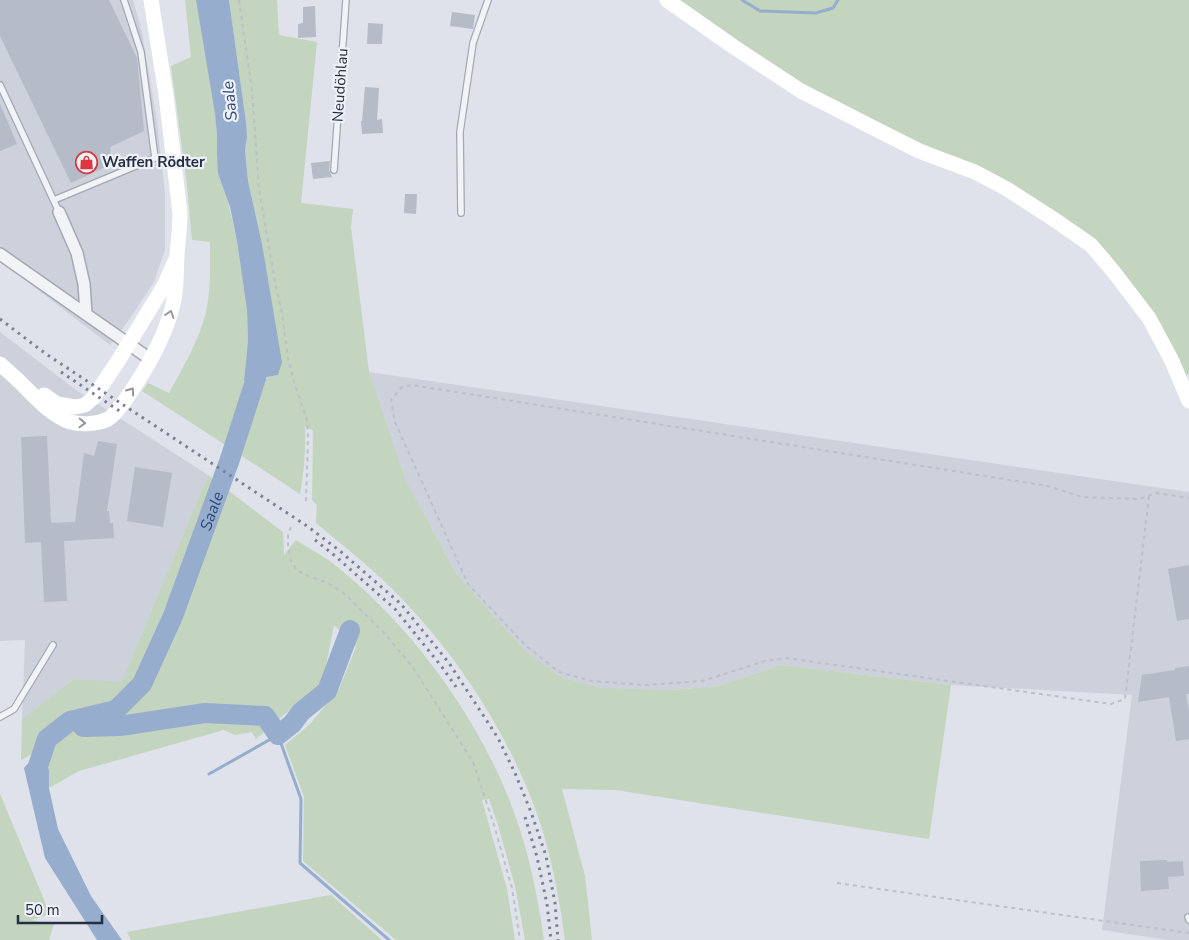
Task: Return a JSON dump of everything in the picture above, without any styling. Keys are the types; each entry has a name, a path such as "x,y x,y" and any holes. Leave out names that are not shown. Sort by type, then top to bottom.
{"street":[{"path":"0,364 44,405 59,416 70,422 82,424 96,422 107,419 116,412 138,381 162,337 172,311 177,286 177,255 180,230 178,194 166,95 151,0"},
{"path":"668,0 734,47 801,91 918,151 975,172 999,184 1091,245 1149,318 1171,359 1189,401"},
{"path":"59,212 77,253 84,284 86,314"},
{"path":"0,254 150,359"},
{"path":"15,377 57,404 75,407 85,405 94,396 164,286 177,255"}],"lane":[{"path":"54,200 155,158 141,52 124,0"},
{"name":"Neudöhlau","path":"334,170 346,0"},
{"path":"461,213 460,132 473,43 488,0"},
{"path":"0,85 59,212"},
{"path":"0,717 14,709 53,645"}],"path":[{"path":"239,0 252,90 259,189 282,313 288,358 307,420 306,500"},
{"path":"1149,496 1124,698 1111,704 786,658 765,661 702,682 644,685 591,681 559,672 525,645 468,584 395,422 391,400 402,387 412,385 1048,486 1082,497 1139,499 1158,493 1189,498"},
{"path":"291,526 288,534 288,545 291,561 297,570 328,583 345,594 385,634 412,666 473,762 512,888 520,940"},
{"path":"837,883 1189,933"}],"shaded area":[{"path":"0,0 133,0 142,32 157,122 165,194 165,250 154,282 110,345 0,261"},
{"path":"0,332 76,390 208,475 122,683 74,679 22,719 25,640 0,641"},
{"path":"369,372 1189,492 1189,940 1168,940 1102,930 1132,695 951,685 781,665 718,686 670,690 600,689 563,678 527,653 455,572 406,480"}],"green space":[{"path":"185,0 196,0 215,114 217,155 237,241 247,310 248,341 244,381 239,408 227,446 142,391 148,383 169,393 199,333 209,295 210,242 192,240 187,185 171,66 191,57"},
{"path":"229,0 277,0 279,35 317,42 301,203 353,209 351,227 369,372 406,480 455,572 527,653 563,678 600,688 670,690 718,686 781,665 951,685 929,839 616,790 562,789 585,876 592,940 565,940 554,874 546,842 525,782 497,726 463,673 425,624 383,580 316,523 317,505 312,500 313,431 305,426 303,477 300,494 239,454 259,394 267,377 278,375 262,244 248,181 245,150 247,137 246,122"},
{"path":"680,0 1189,0 1189,372 1186,377 1083,236 969,165 802,88"},
{"path":"208,475 283,532 284,555 296,540 331,562 361,587 416,645 441,677 464,711 502,782 516,818 533,878 544,940 525,940 515,886 489,799 482,800 507,889 515,940 396,940 303,861 304,797 285,745 310,724 339,689 356,647 334,625 321,690 293,707 256,739 252,732 235,735 224,730 79,771 49,788 49,770 41,749 21,760 22,719 74,679 122,682"},
{"path":"0,794 50,914 31,920 54,924 49,940 0,940"},
{"path":"331,895 382,940 131,940 127,932"}],"water":[{"path":"196,0 229,0 246,122 247,137 245,150 248,181 262,244 282,362 278,375 244,381 248,341 247,310 230,207 218,173 215,114"},
{"path":"41,749 49,770 49,788 58,829 91,896 122,940 97,940 45,858 24,768"}],"building":[{"path":"0,0 109,0 137,58 144,131 110,147 112,164 71,183 0,36"},
{"path":"315,6 316,37 298,38 298,24 303,23 303,7"},
{"path":"452,12 475,15 473,29 450,26"},
{"path":"368,23 383,24 382,44 367,44"},
{"path":"365,87 379,88 377,120 382,119 383,133 362,134 361,121"},
{"path":"0,104 17,144 0,151"},
{"path":"330,161 329,170 332,177 313,179 311,163"},
{"path":"405,194 417,194 416,214 404,213"},
{"path":"47,436 51,523 75,522 84,453 94,456 98,441 117,444 107,511 109,511 110,523 113,523 114,538 64,541 67,601 44,602 41,542 25,543 21,437"},
{"path":"135,467 172,473 163,527 127,521"},
{"path":"1189,565 1189,619 1177,621 1168,569"},
{"path":"1189,666 1189,694 1186,694 1189,711 1189,739 1176,741 1169,697 1138,702 1142,675"},
{"path":"1167,860 1167,862 1183,861 1184,876 1168,877 1169,889 1141,891 1140,861"}],"waterway":[{"path":"742,0 760,11 816,13 833,8 838,0"},
{"name":"Saale","path":"38,778 36,772 47,739 70,721 116,710 142,684 173,616 230,459 256,378 260,351"},
{"path":"83,727 120,726 205,713 265,716 278,735 292,724 301,712 327,691 350,630"},
{"path":"209,774 278,735 301,799 300,863 389,940"}],"railway":[{"path":"0,319 46,354 307,526 340,551 401,604 449,663 498,738 515,773 546,856 555,903 558,940"},
{"path":"61,372 121,412"},
{"path":"315,540 395,609 456,687"},
{"path":"525,817 537,857 547,904 551,940"}],"place":[{"name":"Waffen Rödter","path":"86,162"}]}
